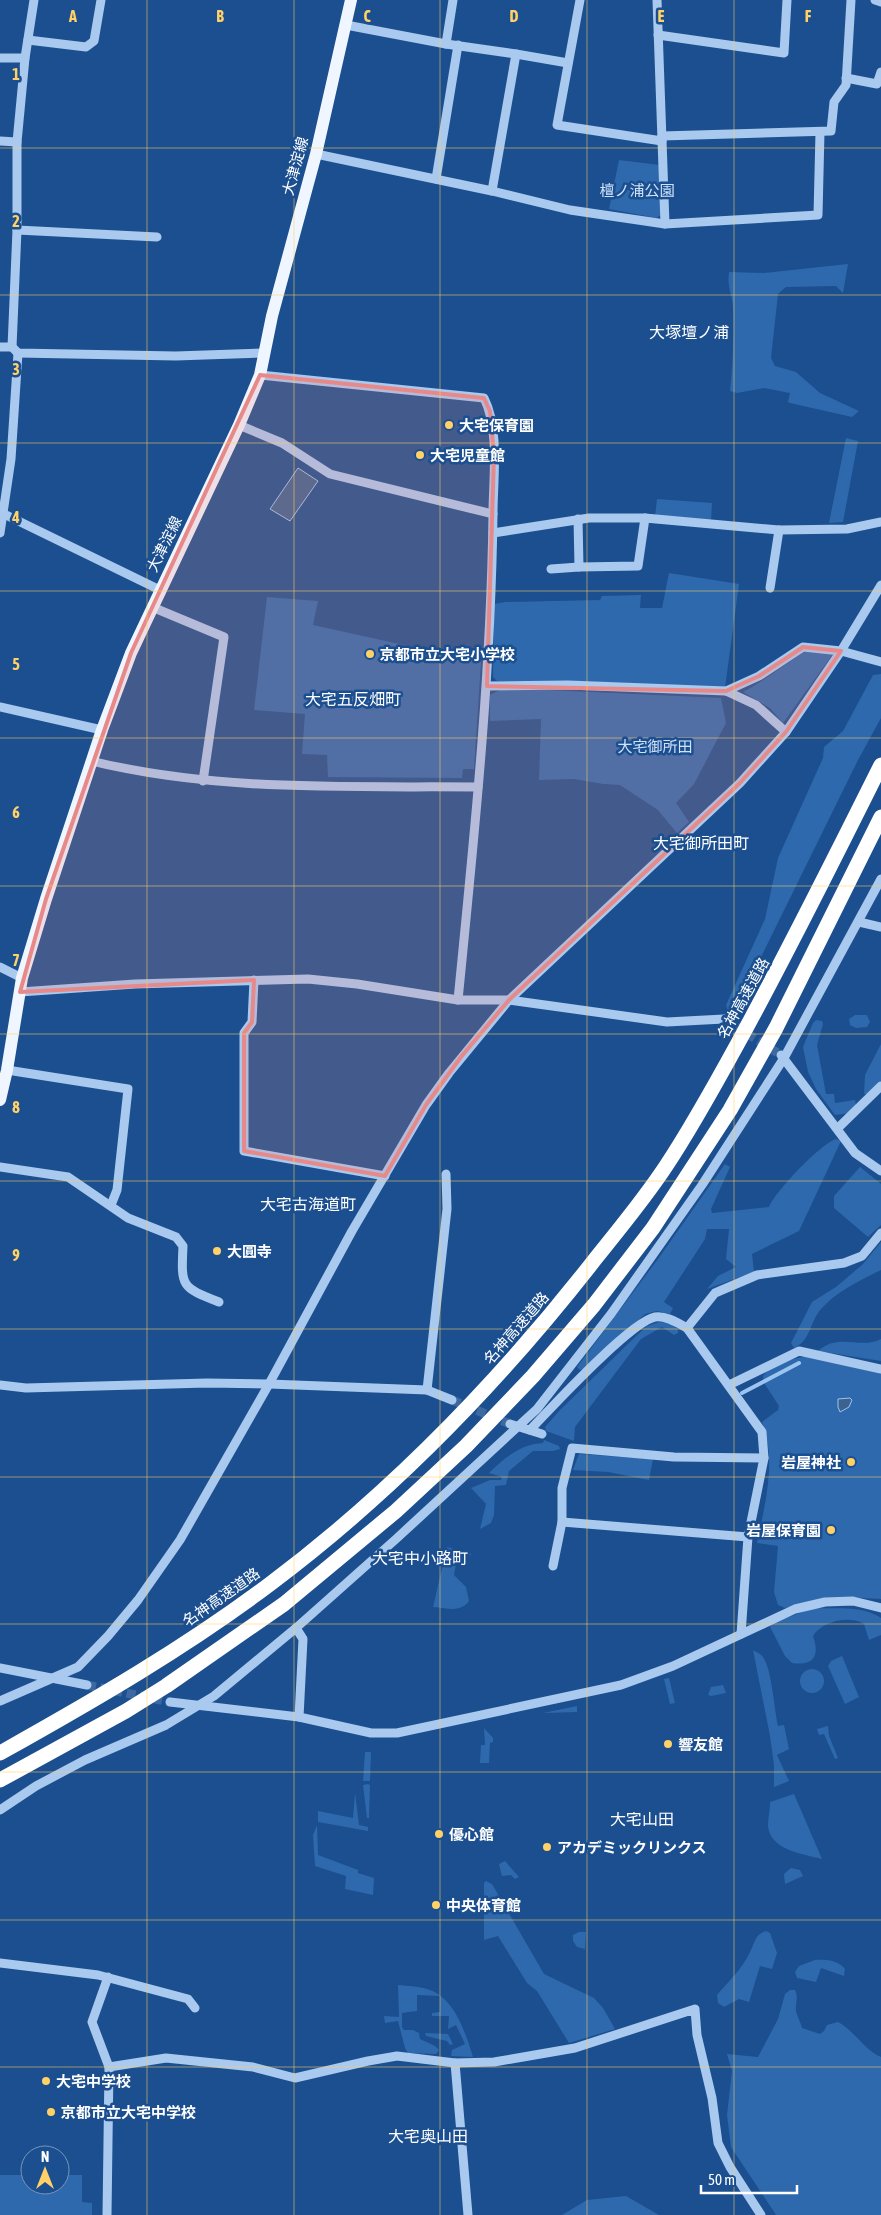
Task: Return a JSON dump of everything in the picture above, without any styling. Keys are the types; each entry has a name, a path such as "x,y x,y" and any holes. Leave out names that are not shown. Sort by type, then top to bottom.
{"highway":[{"name":"名神高速道路","path":"0,1753 99,1698 164,1657 269,1585 378,1496 462,1415 512,1360 571,1290 665,1168 703,1106 782,964 881,765"},
{"path":"0,1780 126,1711 166,1686 284,1604 396,1511 466,1446 532,1376 594,1305 653,1228 730,1110 776,1028 881,817"}],"main road":[{"name":"大津淀線","path":"0,1100 7,1070 22,978 102,730 130,653 239,425 260,375 272,316 316,154 351,0"}],"street":[{"path":"0,533 10,459 15,350 17,142 24,58 34,0"},
{"path":"28,40 86,47 94,41 101,0"},
{"path":"446,44 453,0"},
{"path":"580,0 556,125 662,138 831,131 834,102 846,85 851,0"},
{"path":"657,0 665,224"},
{"path":"658,34 784,53 787,0"},
{"path":"876,0 881,2"},
{"path":"346,25 446,44 568,63"},
{"path":"436,180 458,45"},
{"path":"492,191 516,54"},
{"path":"0,58 24,58"},
{"path":"846,78 877,84 881,72"},
{"path":"316,154 492,191 570,210 665,224 818,215 820,132"},
{"path":"0,141 17,142"},
{"path":"17,230 157,237"},
{"path":"0,347 15,350 176,356 264,353"},
{"path":"260,375 484,398 490,411 494,455 487,686 458,1000"},
{"path":"239,425 282,443 330,474 493,514"},
{"path":"0,460 10,459"},
{"path":"4,514 160,590"},
{"path":"493,533 578,520 645,518 779,530 847,530 881,522"},
{"path":"551,569 638,566 645,518"},
{"path":"578,520 579,567"},
{"path":"770,588 779,530"},
{"path":"0,1701 78,1668 138,1600 180,1540 269,1384 352,1231 431,1097 461,1057 509,1000 740,783 786,732 842,651 881,585"},
{"path":"152,606 224,636 203,781"},
{"path":"726,692 760,676 803,647 842,651 881,662"},
{"path":"487,686 568,686 726,692 756,705 786,732"},
{"path":"0,707 102,730"},
{"path":"91,761 126,770 203,781 276,786 478,787"},
{"path":"0,1810 44,1782 85,1760 166,1725 214,1696 296,1628 514,1425 537,1409 611,1314 702,1185 783,1056 859,922 881,879"},
{"path":"859,922 881,927"},
{"path":"0,967 22,978"},
{"path":"20,992 135,984 308,979 357,984 458,1000 509,1000 667,1022 724,1019"},
{"path":"254,980 252,1022 244,1033 244,1151 385,1176"},
{"path":"783,1056 855,1153 881,1171"},
{"path":"7,1070 128,1089 116,1190 111,1205"},
{"path":"838,1128 881,1086"},
{"path":"0,1167 68,1178 128,1218 176,1237 183,1246 181,1275 191,1291 219,1302"},
{"path":"427,1390 447,1209 446,1174"},
{"path":"687,1328 715,1294 757,1275 844,1263 862,1256 881,1233"},
{"path":"530,1430 579,1379 641,1323 655,1317 674,1320 687,1328 762,1432 764,1458 748,1537 740,1634"},
{"path":"729,1385 799,1351 881,1369"},
{"path":"0,1385 26,1388 207,1383 269,1384 427,1390 452,1400"},
{"path":"514,1425 542,1434"},
{"path":"553,1566 562,1522 562,1488 572,1448 674,1456 764,1458"},
{"path":"562,1522 748,1537"},
{"path":"170,1702 299,1717 371,1733 396,1734 621,1684 673,1666 795,1609 825,1602 853,1601 881,1608"},
{"path":"296,1628 303,1638 299,1717"},
{"path":"0,1668 87,1684"},
{"path":"0,1963 108,1977 188,1999 195,2008"},
{"path":"107,2215 109,2068 92,2022 108,1977"},
{"path":"109,2068 166,2058 253,2068 295,2078 397,2056 455,2063 494,2062 576,2048 695,2009 697,2035 712,2098 718,2143 730,2167 761,2215"},
{"path":"455,2063 468,2215"}],"highlighted area":[{"path":"260,375 484,398 490,411 494,455 487,686 726,691 759,676 803,647 841,651 786,732 740,783 509,1000 461,1057 426,1105 385,1176 244,1151 244,1033 252,1022 254,980 20,992 46,899 131,653"}],"green space":[{"name":"檀ノ浦公園","path":"619,160 660,165 661,215 656,218 609,209"},
{"path":"848,264 843,293 836,286 786,287 778,294 771,358 775,366 796,372 820,393 859,411 852,417 790,403 788,402 790,393 764,388 737,393 730,391 733,360 733,307 729,272 764,273"},
{"path":"846,438 858,441 843,522 829,523"},
{"path":"657,499 712,503 711,520 655,516"},
{"path":"669,573 739,584 725,688 597,682 497,681 493,677 494,604 505,602 600,600 602,596 641,595 640,608 662,608"},
{"path":"267,597 318,601 313,625 481,662 474,769 463,769 462,778 328,777 327,755 302,754 305,714 254,710"},
{"path":"807,650 833,654 783,723 770,708 743,692"},
{"path":"881,674 881,718 858,760 735,1010 728,1011 726,1005 765,919 778,858 823,758 824,747 843,731 873,675"},
{"name":"大宅御所田","path":"500,690 547,690 721,698 726,723 694,784 676,803 689,822 677,833 658,810 620,785 574,779 539,780 541,719 490,721 490,695"},
{"path":"855,1015 867,1015 870,1022 867,1027 856,1028 850,1025 849,1019"},
{"path":"816,1020 822,1021 823,1024 817,1045 826,1094 834,1094 835,1103 855,1100 856,1105 850,1113 835,1115 816,1089 808,1072 803,1047"},
{"path":"881,1044 881,1083 869,1094 864,1094 865,1075"},
{"path":"836,1139 841,1141 799,1231 752,1254 754,1272 707,1289 718,1276 736,1267 726,1259 729,1229 707,1229 705,1239 664,1302 673,1308 670,1314 657,1311 645,1314 585,1369 580,1370 577,1367 658,1259 725,1164 730,1167 711,1209 712,1213 769,1207 799,1169 820,1150"},
{"path":"860,1167 881,1184 881,1225 868,1237 834,1208 834,1196"},
{"path":"881,1242 881,1270 850,1286 828,1302 818,1313 804,1340 794,1348 791,1343 812,1302 836,1287 863,1264"},
{"path":"659,1322 674,1326 678,1329 678,1333 674,1335 662,1327 641,1339 575,1427 574,1441 546,1431 545,1427 560,1410 632,1340 647,1326"},
{"path":"881,1339 881,1361 818,1351 826,1345 834,1343 865,1343"},
{"path":"810,1356 881,1373 881,1599 843,1597 785,1608 778,1605 774,1592 778,1546 757,1543 766,1498 769,1467 769,1451 762,1422 778,1410 779,1406 764,1383 763,1376 778,1364"},
{"path":"544,1440 559,1446 560,1449 533,1451 509,1471 506,1485 495,1486 494,1515 491,1523 480,1529 486,1504 471,1488 490,1480 501,1480 502,1477 489,1473 513,1453 527,1446 543,1443"},
{"path":"579,1454 653,1459 649,1480 608,1472 573,1470"},
{"path":"447,1547 472,1554 456,1564 454,1575 466,1587 469,1601 462,1607 448,1609 433,1607"},
{"path":"814,1608 849,1608 874,1614 881,1618 881,1635 869,1640 864,1624 858,1621 844,1620 829,1623 813,1636 816,1649 813,1658 806,1663 792,1663 785,1656 770,1627 772,1623"},
{"path":"753,1650 762,1656 769,1671 778,1726 784,1725 789,1749 777,1755 789,1781 774,1787 774,1765 770,1736"},
{"path":"842,1656 859,1697 845,1704 828,1666 831,1661"},
{"path":"812,1669 817,1670 823,1676 823,1686 817,1692 812,1693 807,1692 801,1686 800,1681 801,1676 807,1670"},
{"path":"669,1678 675,1703 670,1704 664,1679"},
{"path":"723,1685 726,1693 708,1695 711,1687"},
{"path":"577,1706 577,1712 543,1713"},
{"path":"828,1726 829,1736 838,1758 835,1759 824,1734 819,1735 817,1729"},
{"path":"484,1728 493,1738 493,1742 490,1743 489,1763 480,1763 481,1745 485,1745"},
{"path":"365,1752 371,1752 370,1781 363,1781"},
{"path":"363,1785 370,1785 369,1818 367,1818"},
{"path":"355,1793 359,1825 368,1827 368,1831 318,1822 318,1811 353,1818"},
{"path":"794,1794 822,1859 789,1850 775,1841 770,1834 768,1826 770,1802"},
{"path":"317,1825 318,1855 374,1878 373,1895 345,1889 346,1876 315,1866 313,1835"},
{"path":"505,1861 519,1877 515,1879 511,1875 502,1876 499,1864"},
{"path":"791,1868 800,1870 803,1876 785,1884 784,1874"},
{"path":"486,1881 492,1884 544,1974 594,1998 603,2008 615,2029 569,2043 537,1991 527,1983 498,1936 484,1940 484,1883"},
{"path":"766,1931 770,1933 777,1953 772,1969 760,1966 749,2002 739,1999 724,2007 718,2003 717,1995 743,1964 757,1936"},
{"path":"579,1932 586,1932 585,1949 577,1947 573,1941 573,1935"},
{"path":"815,1960 827,1960 839,1964 845,1969 844,1976 821,1968 816,1982 797,1978 795,1972 799,1966"},
{"path":"398,1985 430,1990 439,1995 446,2001 453,2009 463,2028 473,2057 451,2056 452,2050 465,2044 456,2025 448,2029 449,2016 432,2016 432,2013 440,2012 440,1996 417,1995 417,2011 402,2013 402,2027 404,2030 413,2030 419,2033 420,2039 439,2050 436,2054 408,2053 398,2021 385,2023 384,2016 399,2017"},
{"path":"790,1990 795,1990 796,1993 796,2011 802,2028 820,2034 827,2025 838,2022 881,2057 881,2215 776,2215 731,2147 727,2115 732,2071 727,2054 758,2057 778,2019 785,1994"},
{"path":"425,2033 448,2034 453,2044 450,2045 447,2041 426,2036"},
{"path":"0,2175 20,2175 20,2195 70,2195 70,2175 82,2175 82,2202 92,2203 92,2215 0,2215"},
{"path":"626,2196 659,2215 562,2215 587,2200"}],"shaded area":[{"path":"298,468 318,481 290,521 270,509"},
{"path":"850,1398 852,1400 849,1407 840,1412 838,1399"}],"waterway":[{"path":"742,1393 799,1363"}],"tunnel":[{"path":"724,1019 781,1055"},
{"path":"452,1400 510,1424"},
{"path":"87,1685 170,1702"}],"place":[{"name":"大宅保育園","path":"449,425"},
{"name":"大宅児童館","path":"420,455"},
{"name":"京都市立大宅小学校","path":"370,654"},
{"name":"大圓寺","path":"217,1251"},
{"name":"岩屋神社","path":"851,1462"},
{"name":"岩屋保育園","path":"831,1530"},
{"name":"響友館","path":"668,1744"},
{"name":"優心館","path":"439,1834"},
{"name":"アカデミックリンクス","path":"547,1847"},
{"name":"中央体育館","path":"436,1905"},
{"name":"大宅中学校","path":"46,2081"},
{"name":"京都市立大宅中学校","path":"51,2112"}],"district":[{"name":"大塚壇ノ浦","path":"689,332"},
{"name":"大宅五反畑町","path":"353,699"},
{"name":"大宅御所田町","path":"701,843"},
{"name":"大宅古海道町","path":"308,1204"},
{"name":"大宅中小路町","path":"420,1558"},
{"name":"大宅山田","path":"642,1819"},
{"name":"大宅奥山田","path":"428,2136"}]}
